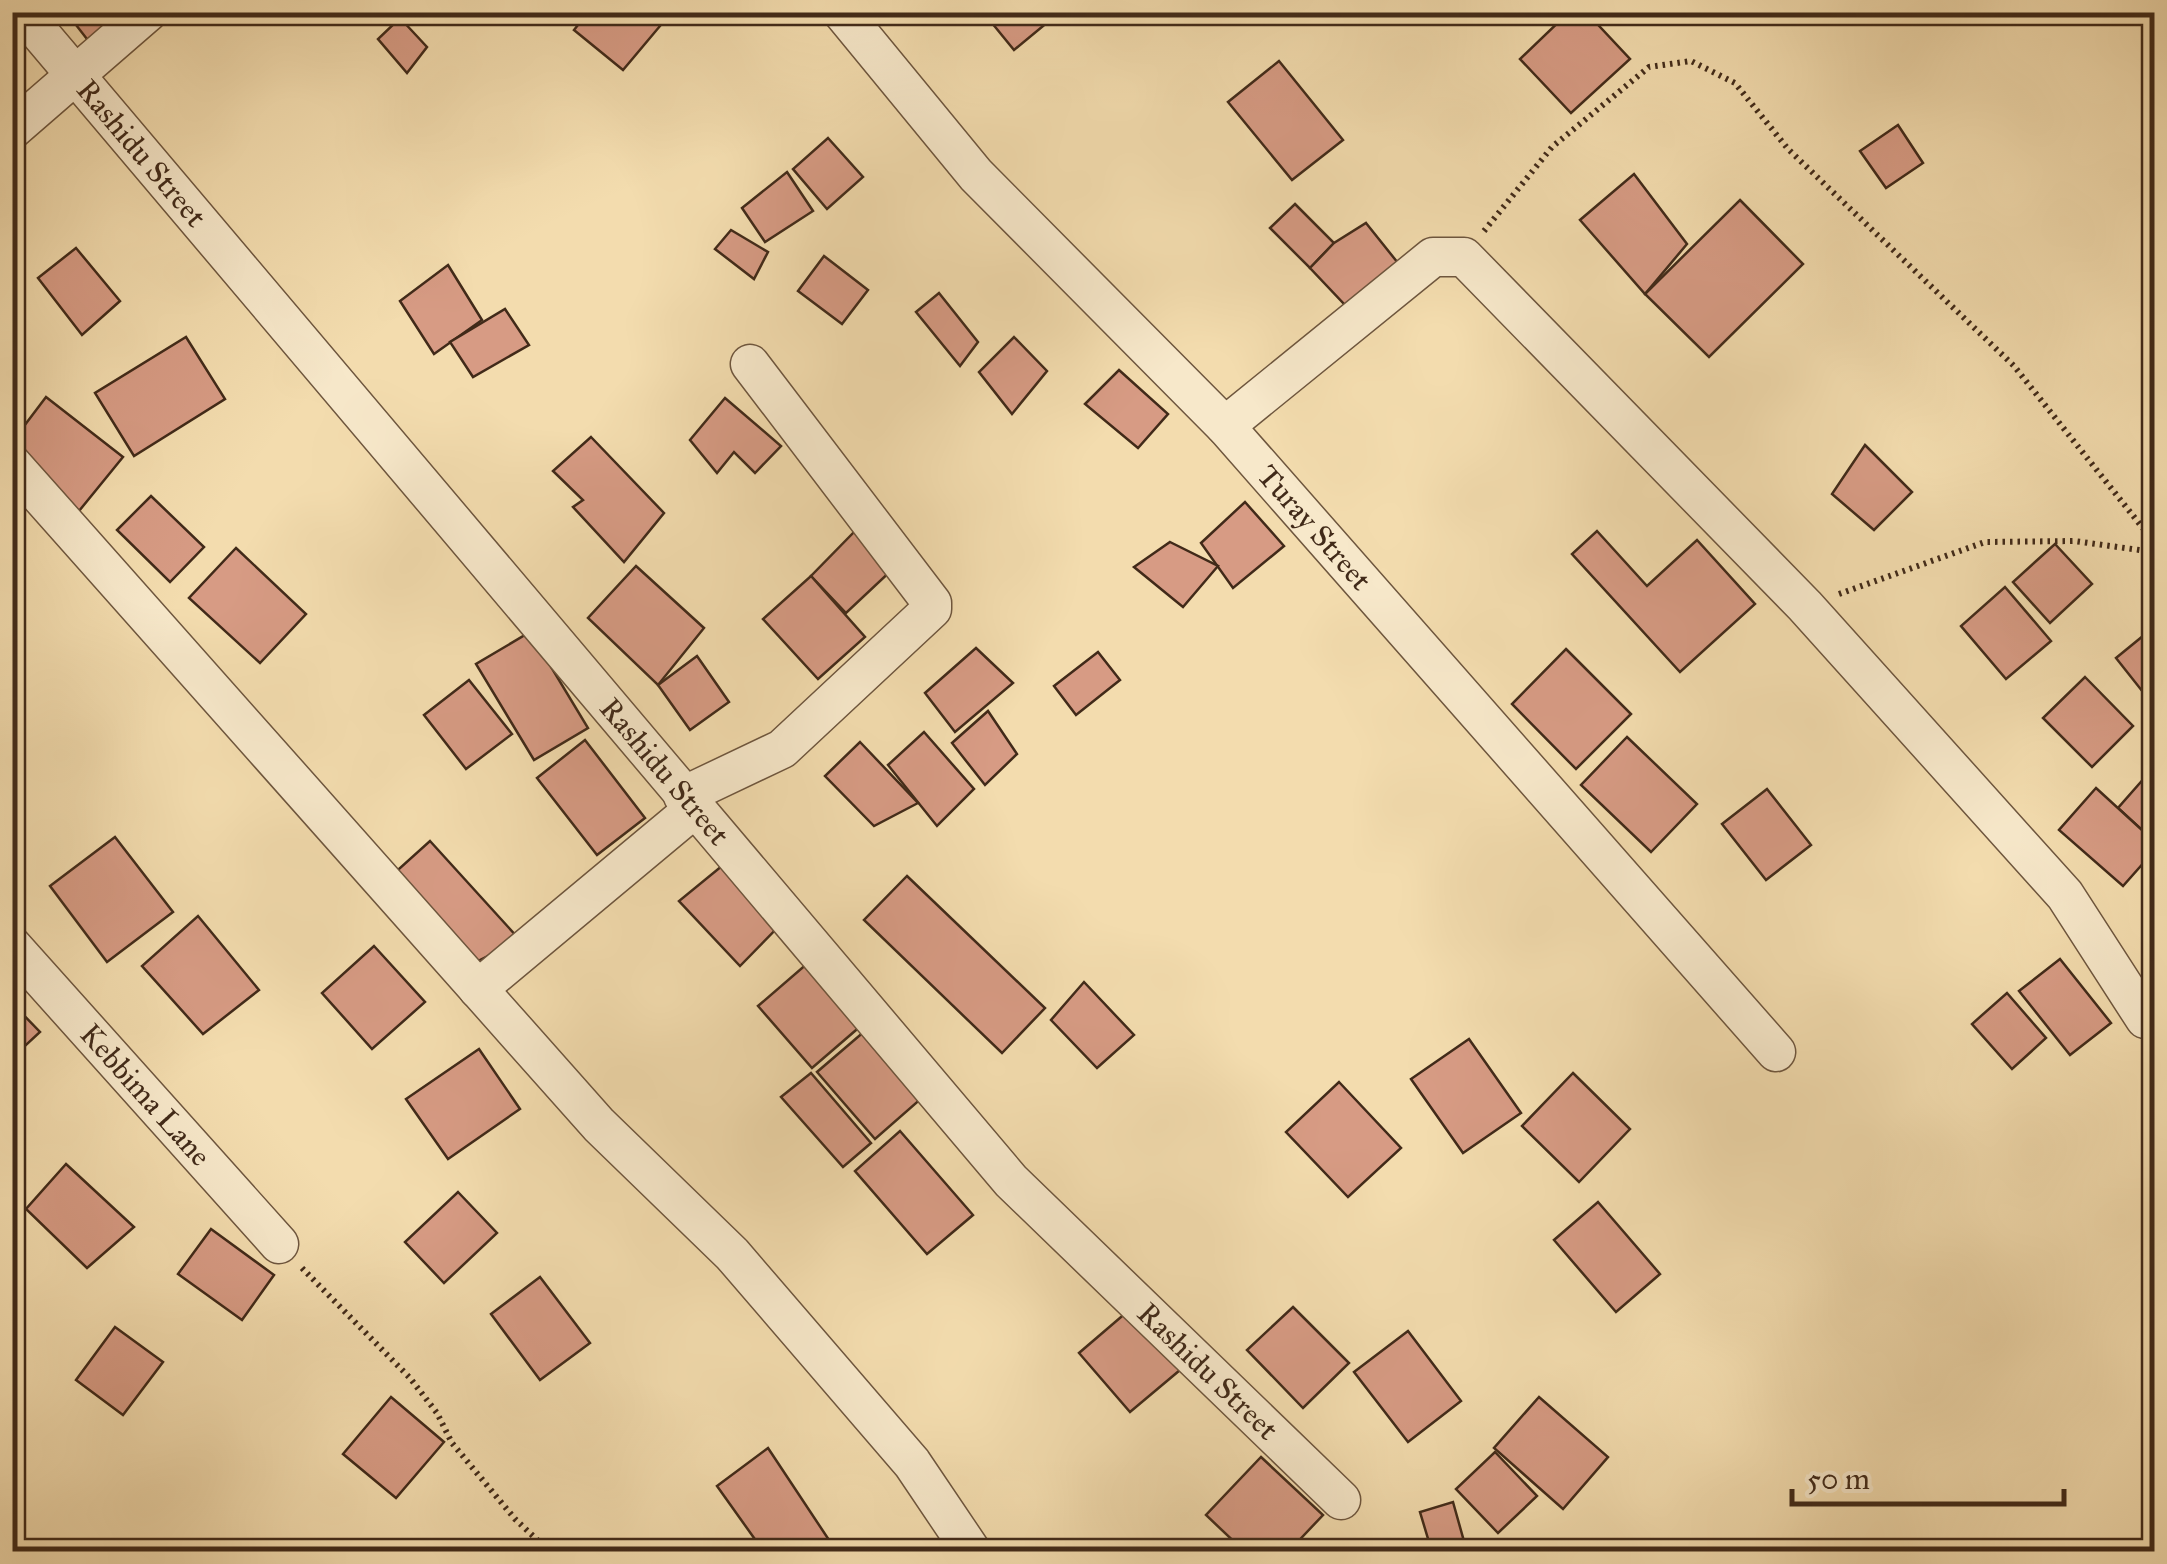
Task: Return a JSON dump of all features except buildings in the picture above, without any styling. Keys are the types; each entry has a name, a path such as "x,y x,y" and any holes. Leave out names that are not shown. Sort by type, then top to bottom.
{"street":[{"name":"Rashidu Street","path":"22,12 1010,1181 1341,1500"},
{"path":"12,130 148,12"},
{"name":"Turay Street","path":"842,12 976,175 1225,426 1776,1052"},
{"path":"1225,426 1433,257 1464,257 1805,606 2065,895 2145,1019"},
{"path":"478,989 689,802 782,749 932,608 750,364"},
{"path":"12,464 599,1125 732,1254 912,1463 972,1552"},
{"name":"Kebbima Lane","path":"12,946 278,1244"}],"path":[{"path":"1464,257 1552,147 1649,67 1691,60 1735,83 1788,149 2014,366 2154,542"},
{"path":"1805,606 1986,542 2074,540 2154,552"},
{"path":"278,1244 410,1378 438,1414 452,1444 515,1519 550,1552"}]}
